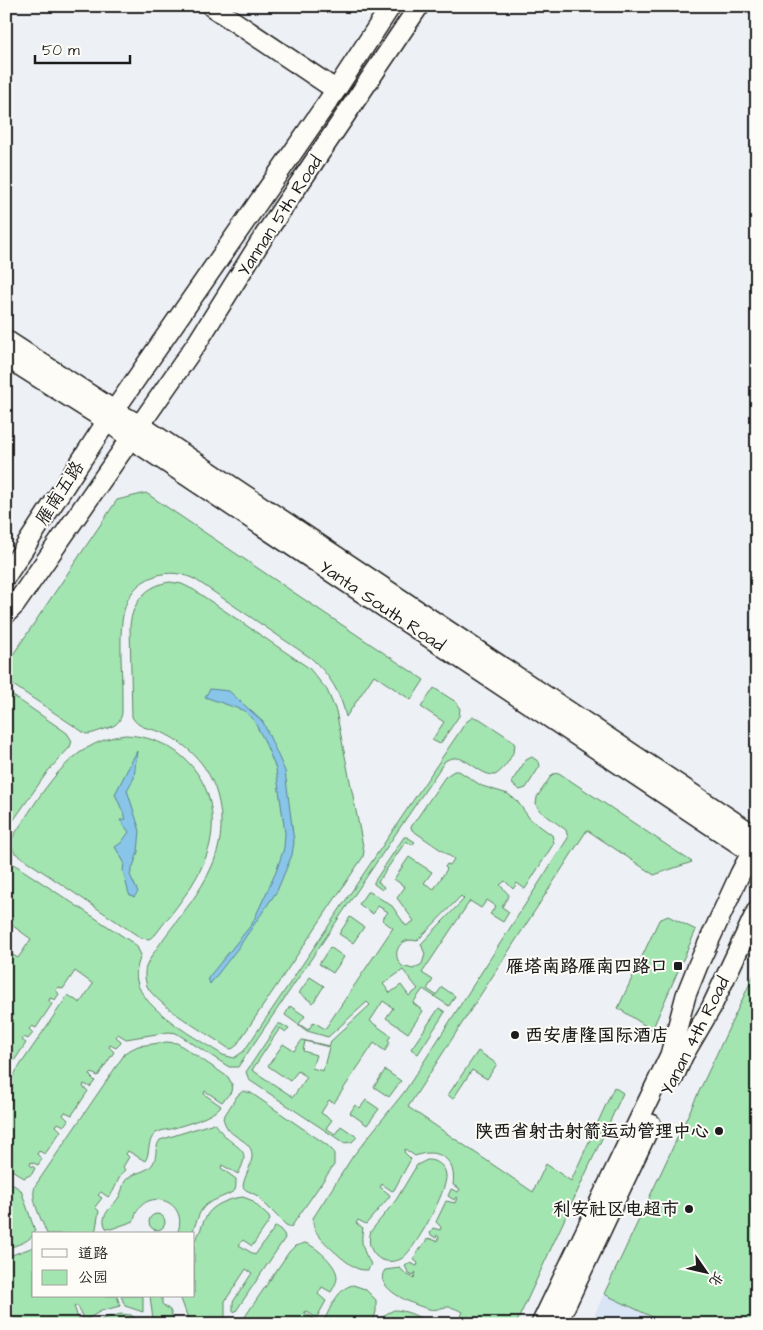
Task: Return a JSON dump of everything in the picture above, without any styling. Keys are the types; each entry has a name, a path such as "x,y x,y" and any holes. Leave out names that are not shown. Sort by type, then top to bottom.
{"main road":[{"path":"211,6 336,90"},
{"name":"Yannan 5th Road","path":"111,416 336,90 391,6"},
{"name":"Yannan 5th Road","path":"6,614 21,597 197,342 264,236 419,6"},
{"name":"Yanta South Road","path":"6,340 111,416 755,847"},
{"name":"Yanta South Road","path":"6,357 111,416"},
{"name":"雁南五路","path":"6,576 111,416"},
{"name":"Yanan 4th Road","path":"541,1324 670,1055 686,995 755,847"},
{"name":"Yanan 4th Road","path":"557,1324 683,1056 711,1008 757,910"}],"shaded area":[{"path":"604,1294 667,1324 590,1324"}],"green space":[{"path":"146,493 424,680 411,700 374,675 346,717 341,700 333,684 311,658 196,580 181,574 171,573 160,574 143,582 128,599 124,610 121,634 122,713 115,725 86,734 7,681 6,665 117,500"},
{"path":"170,582 182,584 194,590 309,668 327,690 336,711 364,851 363,857 236,1046 232,1049 196,1028 172,1011 153,994 147,986 145,979 146,967 152,956 207,876 216,857 221,827 220,808 215,788 201,762 179,742 161,732 141,726 132,717 131,618 137,603 147,591"},
{"path":"434,688 456,702 460,709 459,716 440,744 432,740 444,722 421,707"},
{"path":"6,691 67,733 72,741 70,747 48,771 6,831"},
{"path":"473,717 480,719 512,740 515,745 508,762 495,775 482,772 458,758 445,761 238,1067 229,1067 176,1033 169,1032 126,1039 118,1034 116,1037 121,1043 116,1048 110,1045 109,1047 114,1052 98,1076 91,1073 90,1076 95,1081 90,1087 84,1084 83,1087 88,1091 72,1115 65,1112 63,1115 68,1120 64,1126 58,1123 56,1126 61,1131 45,1154 39,1151 37,1154 42,1159 38,1165 31,1162 30,1165 35,1168 32,1174 24,1178 6,1166 6,1086 68,995 80,1003 93,984 75,971 63,989 58,987 56,990 59,994 55,1000 50,998 49,1001 52,1004 36,1028 32,1026 29,1029 33,1033 28,1039 24,1037 22,1040 26,1043 10,1067 6,1066 6,951 18,958 31,939 13,926 6,936 6,859 136,945 141,955 136,978 141,992 149,1002 173,1023 223,1055 234,1058 244,1051 466,722"},
{"path":"125,735 147,738 167,746 184,758 197,773 206,791 211,811 212,832 203,865 184,896 155,935 149,939 141,938 15,853 11,846 12,838 34,804 71,759 87,748 104,740"},
{"path":"532,757 539,762 540,766 526,788 520,790 513,785 512,781 526,760"},
{"path":"454,771 459,771 482,786 508,794 517,801 530,819 552,835 554,843 525,889 517,883 513,889 505,881 500,885 509,895 502,907 509,912 503,922 490,914 496,906 487,900 481,908 470,901 422,973 433,980 427,989 436,995 442,987 455,996 449,1006 423,989 413,1003 423,1011 408,1033 386,1018 393,1008 383,1001 370,1021 391,1036 388,1040 390,1042 385,1051 374,1043 334,1103 329,1100 321,1113 332,1120 326,1128 335,1134 341,1126 357,1137 352,1142 344,1143 249,1080 246,1072 278,1024 281,1024 289,1029 286,1032 280,1028 252,1070 293,1097 307,1077 298,1071 290,1081 268,1066 283,1044 294,1051 302,1040 329,1046 331,1041 370,1005 367,1002 328,1037 307,1031 285,1015 290,1006 305,1016 299,1024 308,1030 314,1022 325,1029 393,928 382,920 388,912 378,906 373,914 359,904 367,892 392,906 406,926 414,921 397,898 405,887 394,879 409,857 432,872 424,883 434,889 447,869 445,867 447,864 450,865 454,859 412,830 411,827 445,777","holes":["461,896 464,899 421,944 425,954 422,964 413,969 402,966 397,956 399,947 406,941 417,941","403,970 418,989 409,996 401,985 390,993 383,984","305,1041 329,1047 323,1071 312,1068 316,1055 303,1051"]},
{"path":"559,773 692,862 654,875 587,830 408,1107 533,1192 546,1164 571,1181 614,1087 623,1093 516,1324 478,1324 461,1316 463,1312 454,1308 432,1309 406,1300 389,1289 382,1277 385,1270 400,1268 414,1278 416,1272 413,1275 408,1272 405,1266 410,1263 417,1266 418,1263 413,1259 428,1238 437,1241 439,1237 437,1235 436,1238 430,1233 433,1228 440,1230 441,1227 436,1222 446,1201 455,1203 456,1197 454,1200 448,1196 451,1189 458,1192 460,1189 453,1185 452,1168 444,1157 431,1153 415,1156 405,1149 404,1152 411,1159 394,1190 392,1191 382,1184 380,1187 390,1196 366,1224 358,1220 356,1223 363,1228 363,1247 371,1264 368,1270 356,1268 334,1251 315,1230 313,1218 353,1156 405,1091 568,838 566,830 540,811 536,805 537,797 551,776"},
{"path":"404,837 415,842 412,845 406,841 378,882 384,887 382,890 374,882"},
{"path":"668,916 696,930 652,1030 618,1008 659,920"},
{"path":"350,917 364,927 353,943 339,934"},
{"path":"330,947 344,957 333,973 319,964"},
{"name":"陕西省射击射箭运动管理中心","path":"757,968 757,1324 667,1324 604,1294"},
{"path":"310,977 324,986 313,1003 299,993"},
{"path":"439,1008 445,1012 418,1054 411,1049"},
{"path":"167,1042 177,1043 228,1077 232,1084 231,1092 222,1102 205,1091 204,1094 221,1106 212,1114 198,1120 156,1133 151,1140 145,1161 128,1151 126,1154 129,1157 123,1167 125,1170 111,1194 108,1197 101,1192 98,1195 102,1198 95,1207 99,1211 95,1232 46,1232 35,1204 35,1186 126,1052 138,1046"},
{"path":"478,1051 497,1064 487,1079 472,1070 453,1099 448,1095"},
{"path":"385,1070 401,1081 389,1097 374,1087"},
{"path":"243,1091 251,1093 327,1145 334,1152 334,1165 291,1227 286,1225 256,1195 243,1187 252,1152 247,1144 228,1129 223,1118 237,1096"},
{"path":"366,1100 379,1109 367,1125 350,1113 355,1105 360,1108"},
{"path":"214,1123 244,1154 242,1166 238,1174 222,1165 221,1168 236,1179 235,1190 206,1205 192,1232 178,1232 180,1222 177,1212 172,1205 163,1200 145,1202 138,1210 134,1221 111,1229 106,1228 104,1218 108,1210 118,1199 126,1179 152,1165 160,1140"},
{"path":"427,1160 434,1161 444,1168 446,1175 442,1193 429,1220 407,1254 395,1261 381,1260 376,1256 371,1247 369,1241 371,1231 396,1200 417,1165"},
{"path":"6,1180 21,1190 35,1231 32,1232 32,1236 27,1240 6,1249"},
{"path":"243,1197 251,1200 270,1220 252,1246 243,1240 239,1245 255,1255 275,1227 278,1227 285,1238 236,1311 233,1312 233,1302 252,1273 246,1269 225,1301 225,1324 190,1324 181,1298 195,1298 195,1240 212,1209 233,1199"},
{"path":"157,1214 165,1222 157,1230 149,1222"},
{"path":"305,1243 315,1248 330,1262 334,1267 337,1277 331,1292 322,1287 318,1294 326,1301 317,1317 306,1311 304,1312 314,1319 313,1324 240,1324 289,1252 295,1246"},
{"path":"32,1248 32,1298 118,1298 120,1306 101,1311 84,1321 78,1306 74,1306 80,1324 6,1324 6,1257"},
{"path":"353,1285 365,1289 376,1300 376,1312 372,1324 322,1324 338,1295 347,1287"},
{"path":"122,1298 143,1298 143,1312 125,1306"},
{"path":"150,1298 162,1298 162,1304 170,1310 175,1324 159,1324 153,1320"},
{"path":"394,1310 412,1314 428,1324 389,1324 382,1321 386,1314"},
{"path":"121,1314 131,1315 143,1324 94,1324 105,1318"}],"water":[{"path":"210,689 229,691 263,722 285,771 294,842 292,855 277,891 238,948 210,984 208,978 252,924 276,872 284,848 285,833 276,769 264,740 254,721 245,711 205,697"},
{"path":"137,751 134,778 127,790 140,831 138,852 130,875 138,892 134,897 129,894 123,871 124,862 115,847 121,843 129,832 120,820 126,819 115,794"}],"place":[{"name":"雁塔南路雁南四路口","path":"678,966"},
{"name":"西安唐隆国际酒店","path":"515,1035"},
{"name":"陕西省射击射箭运动管理中心","path":"719,1131"},
{"name":"利安社区电超市","path":"689,1209"}]}
